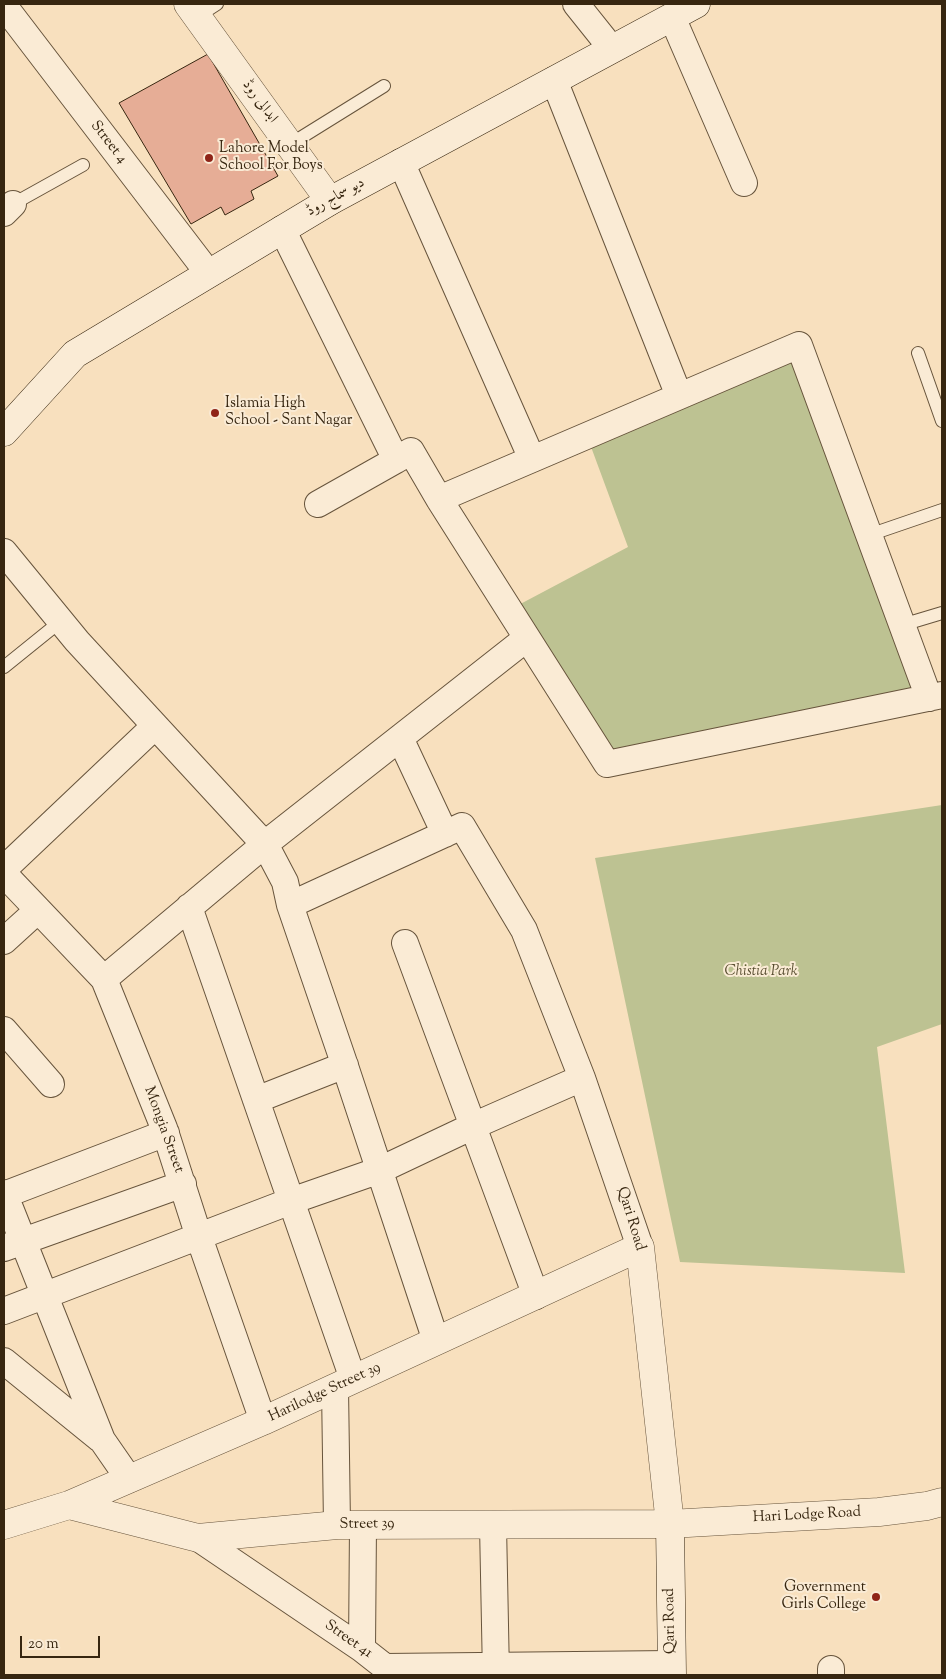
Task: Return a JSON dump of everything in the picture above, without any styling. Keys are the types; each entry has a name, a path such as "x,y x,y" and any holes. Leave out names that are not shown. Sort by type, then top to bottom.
{"street":[{"path":"576,4 612,49"},
{"name":"ابدالی روڈ","path":"201,8 289,144 330,201"},
{"path":"687,8 744,183"},
{"name":"دیو سماج روڈ","path":"4,432 74,354 330,201 687,8"},
{"name":"Street 4","path":"9,10 209,274"},
{"path":"554,80 679,396"},
{"path":"401,162 532,459"},
{"path":"282,229 396,460"},
{"path":"318,504 411,451 439,499 607,764 936,696 902,625 800,345 439,499"},
{"path":"4,552 60,621 266,844 285,882 290,905 436,1342"},
{"path":"104,979 266,844 527,638"},
{"path":"4,869 155,726"},
{"name":"Qari Road","path":"400,738 454,830 524,930 582,1078 640,1247 670,1524 672,1669"},
{"path":"290,905 454,830"},
{"name":"Mongia Street","path":"4,874 104,979 166,1133 199,1237 263,1421"},
{"path":"189,908 291,1201 344,1384 350,1525 362,1649"},
{"path":"4,941 38,910"},
{"path":"405,943 536,1296"},
{"path":"4,1030 51,1084"},
{"path":"256,1100 345,1065"},
{"path":"4,1312 291,1201 380,1170 582,1078"},
{"path":"129,1479 102,1440 44,1296 13,1245 4,1194 166,1133"},
{"path":"13,1245 183,1184"},
{"name":"Harilodge Street 39","path":"4,1525 69,1505 263,1421 640,1247"},
{"path":"6,1368 102,1440"},
{"name":"Hari Lodge Road","path":"670,1524 880,1512 927,1506 942,1502"},
{"name":"Street 39","path":"69,1505 198,1538 350,1525 670,1524"},
{"path":"493,1524 496,1670"},
{"name":"Street 41","path":"198,1538 386,1667 496,1670 672,1669"}],"lane":[{"path":"289,144 384,86"},
{"path":"8,209 83,165"},
{"path":"918,353 942,421"},
{"path":"869,535 942,510"},
{"path":"902,625 942,613"},
{"path":"4,667 60,621"}],"green space":[{"path":"799,345 929,698 607,764 509,610 628,547 587,436"},
{"name":"Chistia Park","path":"942,805 942,1024 877,1047 905,1273 680,1262 595,858"}],"building":[{"path":"208,54 278,176 251,191 254,199 225,215 221,207 191,224 119,103"}],"place":[{"name":"Lahore Model School For Boys","path":"209,158"},
{"name":"Islamia High School - Sant Nagar","path":"215,413"},
{"name":"Government Girls College","path":"876,1597"}]}
